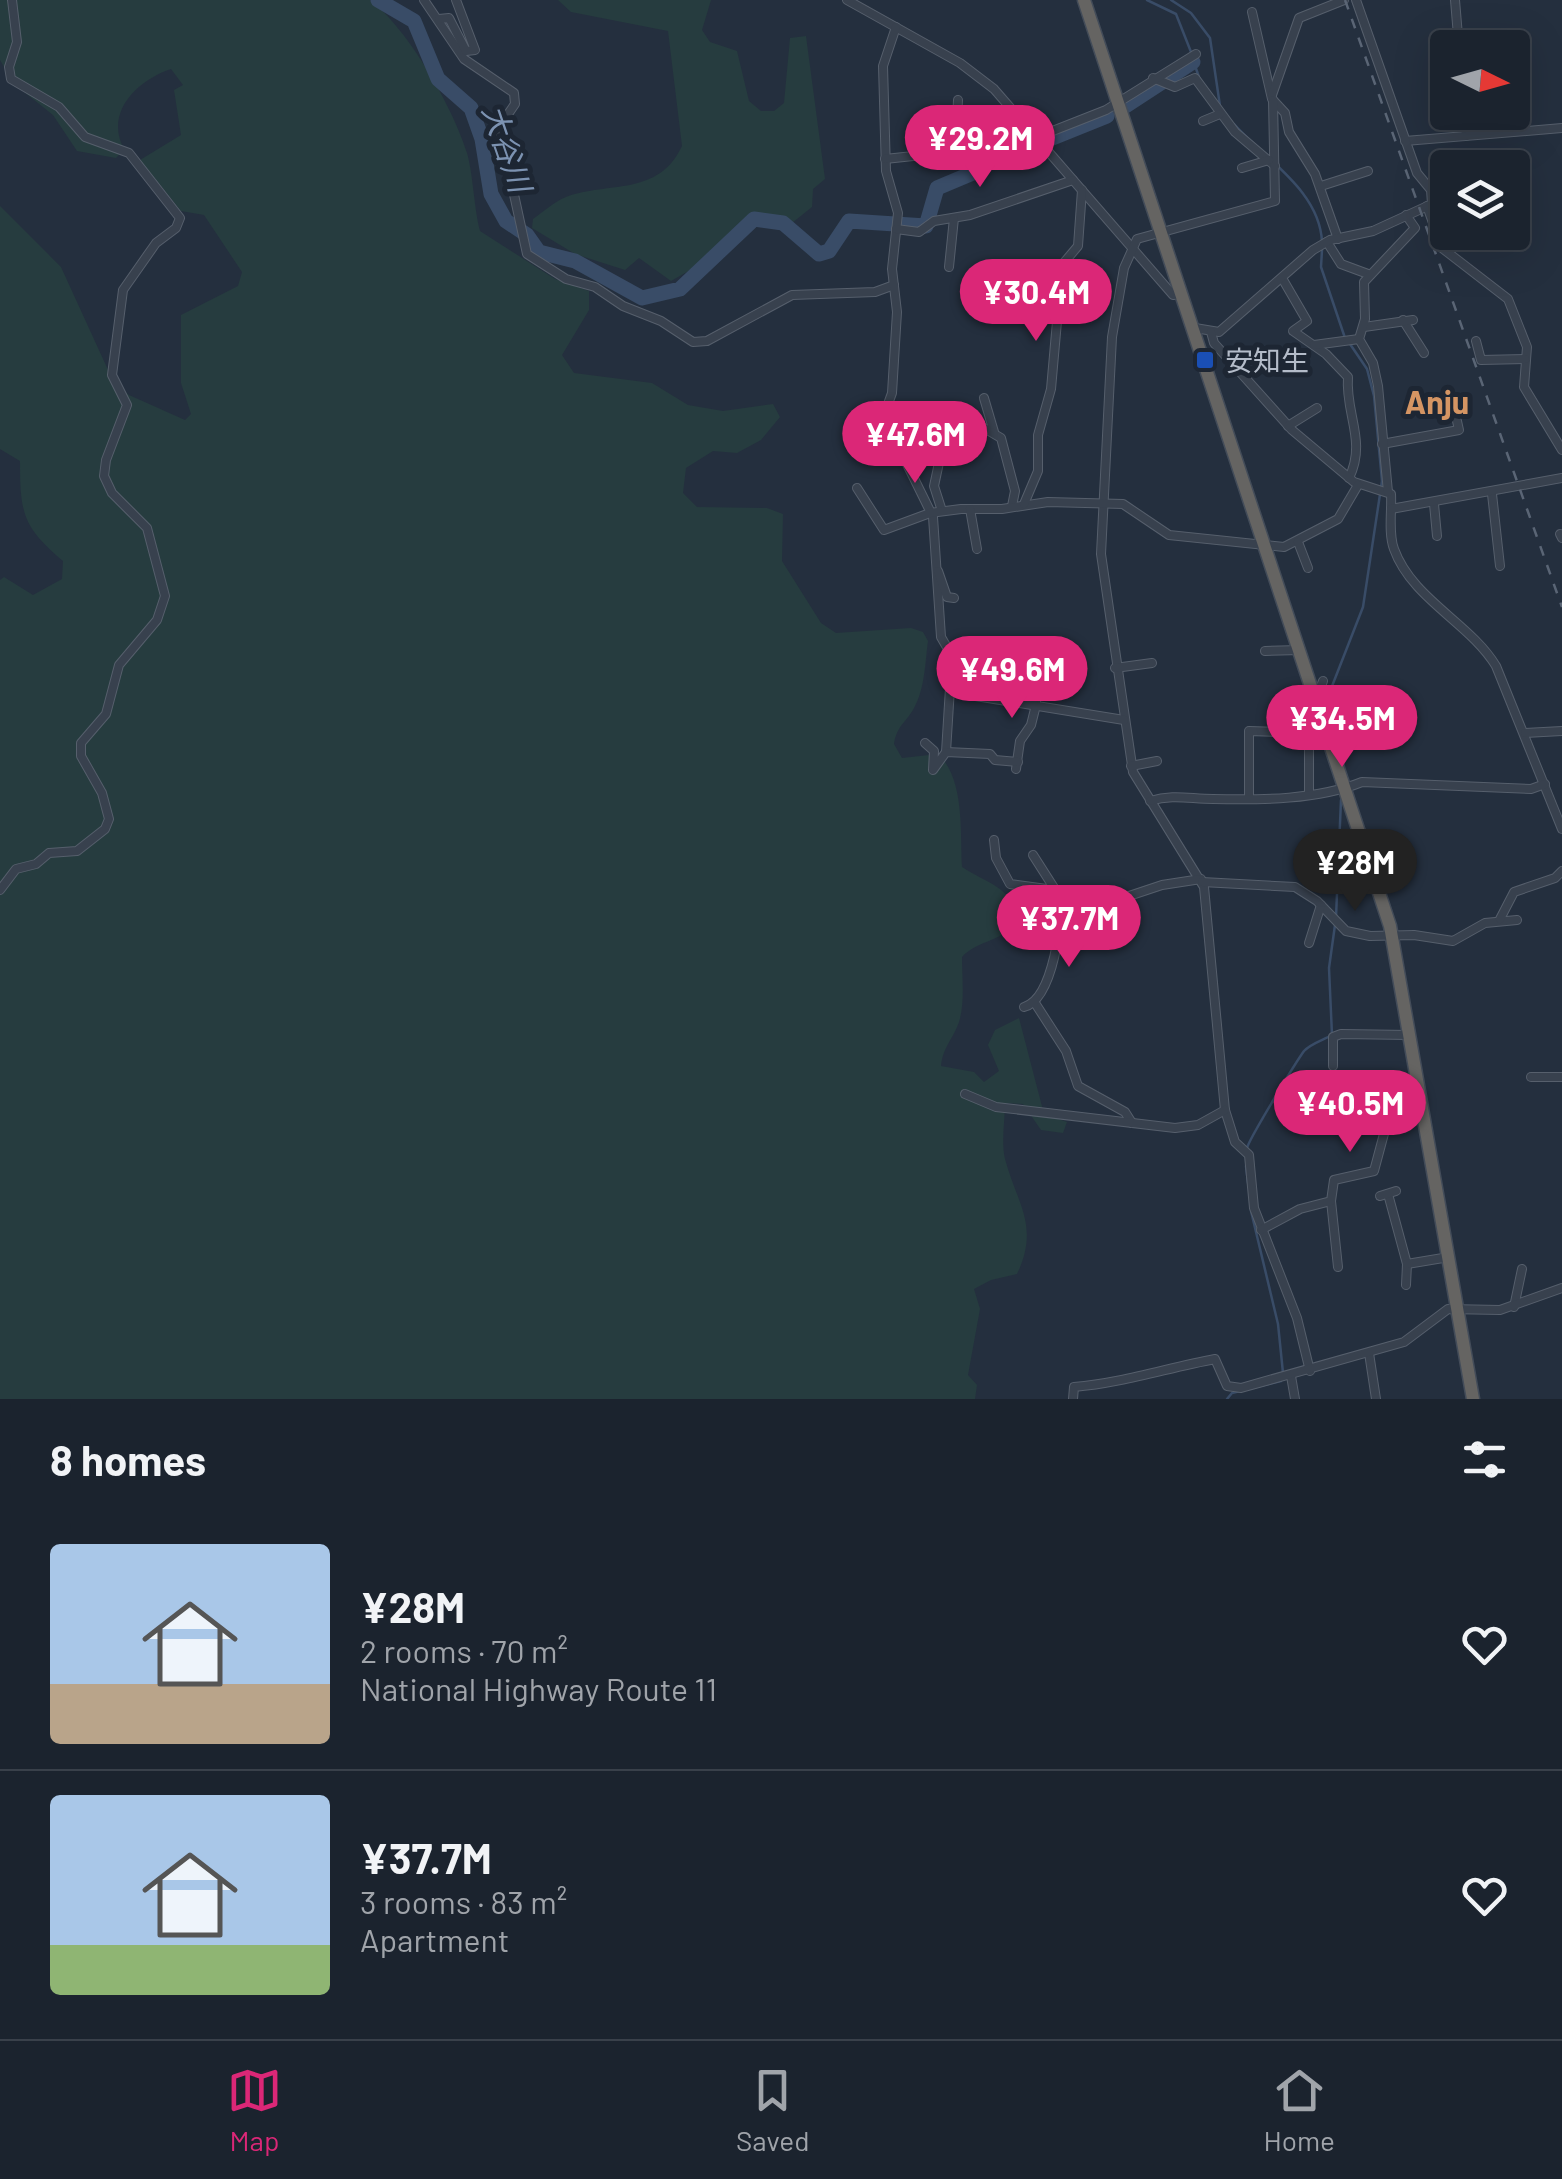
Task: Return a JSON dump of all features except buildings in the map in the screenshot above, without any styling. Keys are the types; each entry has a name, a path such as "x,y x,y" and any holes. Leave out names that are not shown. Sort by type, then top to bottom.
{"highway":[{"path":"1084,0 1392,936 1474,1399"}],"street":[{"path":"0,890 14,871 36,864 49,853 77,851 105,829 109,819 102,793 81,756 81,743 106,714 119,665 158,620 165,596 147,528 112,493 104,476 106,460 128,405 112,375 123,290 156,243 176,228 180,218 129,154 84,137 59,107 12,79 9,67 18,42 12,0"},
{"path":"424,0 464,59 514,93 515,104 502,126 502,146 518,200 520,235 535,262 566,279 601,289 614,301 661,321 693,342 707,341 792,294 884,291 894,285"},
{"path":"439,19 448,18 466,50 475,50 456,0"},
{"path":"848,0 978,76 1018,113 1173,294 1183,294"},
{"path":"1272,99 1299,18 1344,0"},
{"path":"1212,332 1231,324 1327,242 1373,232 1432,204 1431,190 1417,174 1356,0"},
{"path":"1455,0 1458,30"},
{"path":"1252,12 1272,99 1272,203 1137,239 1124,268 1112,336 1101,554 1131,766 1202,880 1225,1110 1235,1142 1250,1156 1254,1208 1297,1318 1310,1370"},
{"path":"896,27 883,66 885,158 898,213 892,393 880,426 886,446 903,456 930,513 940,637 952,656 946,752 933,770 934,751 925,744"},
{"path":"885,158 1039,142 1116,104 1196,54"},
{"path":"1153,78 1175,87 1195,78 1220,114 1272,163"},
{"path":"1272,99 1285,112 1289,132 1321,186 1338,239"},
{"path":"958,100 957,120 966,152"},
{"path":"1203,121 1220,114"},
{"path":"1406,141 1562,128"},
{"path":"1466,130 1466,136"},
{"path":"1242,168 1272,163"},
{"path":"1321,186 1368,170"},
{"path":"896,229 920,232 934,221 1073,180"},
{"path":"1024,504 1038,471 1038,435 1051,389 1062,264 1078,246 1082,190"},
{"path":"1427,206 1442,248 1508,300 1524,334 1528,397 1562,450"},
{"path":"1358,339 1364,327 1364,282 1415,228 1406,216"},
{"path":"949,267 954,218"},
{"path":"1327,242 1340,264 1368,274"},
{"path":"1282,278 1307,321 1294,331 1348,377 1346,394 1359,440 1349,478"},
{"path":"1364,327 1408,320 1424,353"},
{"path":"1195,328 1202,326 1212,332 1214,343 1288,426 1349,478 1358,485 1388,492"},
{"path":"1314,346 1358,339"},
{"path":"1358,339 1372,362 1378,386 1398,556 1440,611 1490,656 1562,829"},
{"path":"1476,340 1481,360 1525,359"},
{"path":"984,398 994,434"},
{"path":"1288,426 1317,408"},
{"path":"946,416 972,422 1001,438 1014,492 1012,506"},
{"path":"1382,444 1458,430 1457,421"},
{"path":"940,458 934,486 942,511"},
{"path":"913,478 936,474"},
{"path":"1392,509 1492,494 1562,478"},
{"path":"857,488 884,530 942,511 1024,504 1124,504 1169,536 1264,546 1298,542 1338,519 1358,485"},
{"path":"1492,494 1500,566"},
{"path":"1434,504 1436,536"},
{"path":"970,509 976,550"},
{"path":"1298,542 1308,568"},
{"path":"937,569 947,597 954,598"},
{"path":"1265,651 1300,650"},
{"path":"1116,668 1152,664"},
{"path":"946,752 1017,765 1020,741 1031,725 1036,704 1027,682 1016,670"},
{"path":"1309,795 1309,733 1322,681"},
{"path":"951,692 1124,720"},
{"path":"1318,703 1380,705"},
{"path":"1250,797 1249,731 1309,733"},
{"path":"1525,734 1562,731"},
{"path":"1131,766 1157,761"},
{"path":"1150,800 1170,795 1309,795 1362,782 1531,789 1545,784"},
{"path":"994,840 996,858 1007,882 1059,892 1120,900 1162,885 1202,880 1283,884 1305,892 1346,931 1452,940 1500,919 1517,920"},
{"path":"1033,855 1059,892 1060,932 1035,1003"},
{"path":"981,857 996,858"},
{"path":"1500,919 1514,892 1555,878 1562,871"},
{"path":"1027,942 1038,888"},
{"path":"1309,943 1321,905"},
{"path":"1024,1006 1035,1003"},
{"path":"1035,1003 1066,1051 1078,1086 1125,1112 1132,1123"},
{"path":"1333,1066 1333,1037 1412,1035"},
{"path":"1531,1077 1562,1077"},
{"path":"965,1094 996,1107 1187,1127 1225,1110"},
{"path":"1338,1266 1331,1202 1334,1180 1374,1171 1392,1104 1423,1102"},
{"path":"1388,1194 1394,1233 1407,1264 1405,1285"},
{"path":"1261,1230 1300,1210 1331,1202"},
{"path":"1407,1264 1449,1257"},
{"path":"1514,1307 1522,1269"},
{"path":"1072,1399 1074,1387 1119,1384 1153,1370 1215,1359 1232,1388 1292,1376 1415,1337 1448,1309 1514,1307 1562,1288"},
{"path":"1369,1353 1376,1399"},
{"path":"1292,1376 1294,1399"}],"green space":[{"path":"0,0 370,0 414,49 451,114 469,161 480,231 555,279 589,291 589,310 562,355 574,373 652,383 688,405 723,411 773,404 780,417 761,440 737,453 713,451 686,468 683,493 697,507 767,508 783,514 782,561 821,623 836,633 911,628 923,632 928,641 920,692 894,744 902,758 938,754 947,765 957,792 962,867 1004,892 1017,918 1006,932 962,957 961,1015 941,1066 974,1072 984,1082 999,1071 988,1045 995,1030 1019,1018 1044,1114 1067,1122 1063,1133 1041,1130 1023,1104 1005,1103 1004,1152 1024,1215 1027,1242 1017,1274 974,1289 980,1309 968,1375 977,1385 975,1399 0,1399 0,580 4,577 33,595 62,579 63,561 39,538 26,518 20,461 0,449 0,206 61,267 114,383 129,395 185,420 191,414 181,383 181,315 238,286 242,272 204,215 181,211 140,160 181,135 174,90 183,85 171,69 136,89 121,110 119,135 124,149 116,158 77,151 53,115 14,84 0,60"},
{"path":"558,0 711,0 702,30 710,42 737,51 749,101 761,111 774,111 784,103 790,38 806,36 825,179 813,189 812,207 792,223 753,213 713,257 671,281 639,258 625,270 575,254 532,228 533,219 566,197 631,185 660,173 682,146 668,31 571,12"}],"waterway":[{"name":"大谷川","path":"378,0 414,21 438,79 471,108 482,139 491,194 506,221 527,235 539,252 575,261 642,298 680,289 754,219 783,223 819,254 829,251 849,221 926,226 937,188 975,172 993,153 1030,147 1107,116"},
{"path":"1147,0 1176,14 1191,52"},
{"path":"1171,0 1191,13 1210,38 1220,106"},
{"path":"1193,60 1200,80"},
{"name":"大谷川","path":"1121,109 1193,62"},
{"path":"1234,124 1301,191 1312,207 1322,242"},
{"path":"1322,250 1321,267 1345,338"},
{"path":"1344,767 1327,699 1363,607 1382,481 1374,396 1367,369 1350,344"},
{"path":"1336,917 1341,800"},
{"path":"1247,1148 1304,1051 1332,1035 1329,968 1335,925"},
{"path":"1246,1166 1248,1183"},
{"path":"1251,1211 1278,1324 1283,1373"},
{"path":"1227,1399 1232,1393 1281,1381"}],"railway":[{"path":"1345,0 1562,607"}],"place":[{"name":"安知生","path":"1205,360"}],"district":[{"name":"Anju","path":"1437,401"}]}
